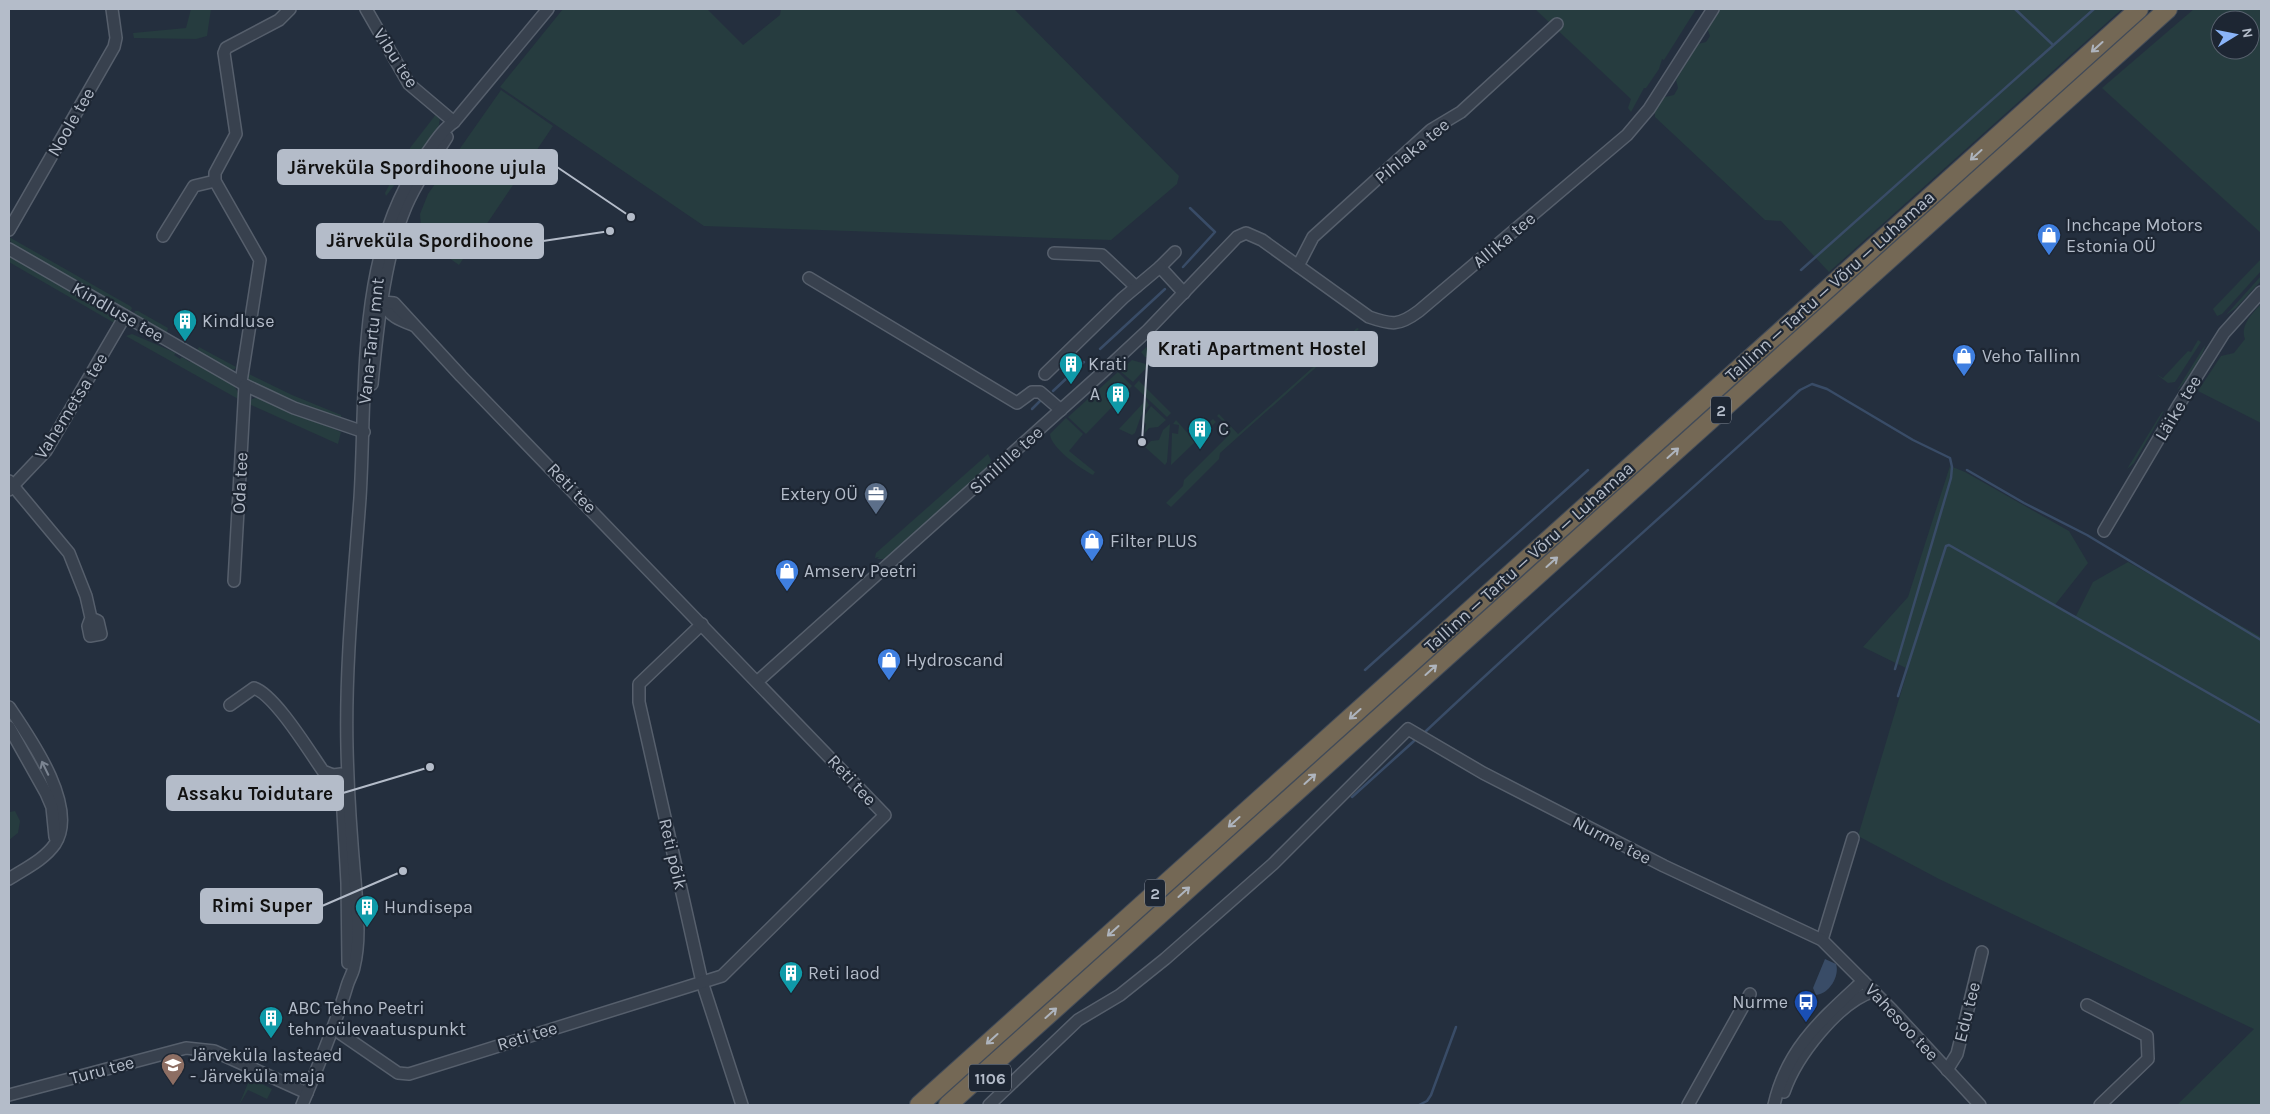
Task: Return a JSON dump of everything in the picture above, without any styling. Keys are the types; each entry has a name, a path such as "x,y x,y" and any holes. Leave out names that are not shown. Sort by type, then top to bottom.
{"highway":[{"name":"Tallinn — Tartu — Võru — Luhamaa","path":"948,1105 2168,9"},
{"name":"Tallinn — Tartu — Võru — Luhamaa","path":"919,1105 2136,11"},
{"name":"1106","path":"961,1105 1001,1068 1014,1045"}],"street":[{"name":"Noole tee","path":"9,230 114,48 116,38 112,9"},
{"path":"164,236 194,186 215,181 215,173 236,134 224,53 226,48 285,16 290,9"},
{"name":"Vibu tee","path":"366,9 409,84 454,122"},
{"name":"Vana-Tartu mnt","path":"348,982 349,918 340,774 341,722 347,674 364,432 367,344 378,302 386,234 395,211 421,161 448,126 454,122 548,9"},
{"name":"Allika tee","path":"1246,233 1262,240 1369,317 1394,324 1411,317 1640,121 1713,9"},
{"name":"Pihlaka tee","path":"1298,266 1313,237 1430,130 1461,112 1557,24"},
{"name":"Oda tee","path":"215,181 260,260 243,384 234,581"},
{"name":"Sinilille tee","path":"758,681 1061,410 1148,330 1228,244 1246,233"},
{"name":"Kindluse tee","path":"9,249 243,384 294,408 364,432"},
{"path":"1045,374 1174,252"},
{"path":"1054,253 1102,255 1136,287"},
{"path":"1160,267 1184,293"},
{"path":"809,278 1017,403 1032,392 1040,392 1061,410"},
{"name":"Läike tee","path":"2104,531 2221,338 2261,292"},
{"name":"Reti tee","path":"334,1029 398,1073 409,1074 722,976 885,815 413,325 409,317 394,304 378,302"},
{"name":"Vahemetsa tee","path":"10,486 46,451 125,316"},
{"path":"10,486 69,553 86,596 91,618"},
{"name":"Reti põik","path":"702,624 639,684 639,702 702,982 742,1105"},
{"name":"Vana-Tartu mnt","path":"302,1105 334,1029 354,968 357,924 348,778 347,674"},
{"path":"230,705 254,688 262,691 274,704 323,771 333,775 340,774"},
{"path":"9,707 39,756 55,789 62,813 55,844 41,858 9,879"},
{"path":"9,727 46,793 53,814 55,844"},
{"name":"Nurme tee","path":"989,1105 1078,1020 1120,994 1166,959 1272,864 1408,729 1483,773 1664,866 1822,940"},
{"path":"1822,940 1853,838"},
{"name":"Vahesoo tee","path":"1822,940 1874,992 1980,1105"},
{"name":"Edu tee","path":"1947,1070 1957,1054 1982,952"},
{"path":"1774,1105 1779,1082 1789,1060 1812,1029 1863,981"},
{"path":"1778,1105 1796,1067 1819,1035 1851,1003 1860,996 1874,992"},
{"path":"1688,1105 1750,994"},
{"path":"2086,1005 2147,1036 2148,1059 2100,1105"},
{"name":"Turu tee","path":"9,1095 186,1048 214,1051 307,1093"}],"green space":[{"path":"191,9 211,9 207,36 196,39 134,38 133,33 186,28"},
{"path":"563,9 707,9 743,45 780,15 781,9 1014,9 1179,176 1177,184 1111,240 704,226 500,87"},
{"path":"1535,9 1696,9 1664,60 1662,59 1659,69 1646,88 1644,88 1631,112 1628,108 1631,99"},
{"path":"1718,9 2122,9 1829,272 1781,221 1765,220 1655,117 1655,110 1665,97 1674,95 1678,88 1676,80 1698,44 1706,42 1710,36 1707,28"},
{"path":"2194,9 2261,9 2261,233 2102,88"},
{"path":"501,90 553,126 459,265 422,239 420,214 428,194"},
{"path":"437,113 440,118 438,131 419,157 410,151 410,148"},
{"path":"405,155 412,159 412,162 386,196 385,193"},
{"path":"9,237 130,306 132,308 130,313 12,245"},
{"path":"9,254 114,316 116,324 9,262"},
{"path":"2261,259 2261,271 2222,314 2217,316 2213,309"},
{"path":"2261,276 2261,281 2236,308 2226,315"},
{"path":"2261,304 2261,423 2198,391 2221,356 2234,353 2245,339 2245,324"},
{"path":"135,311 168,328 166,336 133,315"},
{"path":"1357,328 1359,329 1220,453 1219,459 1171,507 1166,503 1183,486 1184,480 1229,435 1223,429 1227,425 1217,416 1219,414 1238,434"},
{"path":"132,334 176,353 174,355 180,359 182,357 190,362 192,359 222,375 234,386 240,400 126,336"},
{"path":"1161,334 1163,336 1156,344 1161,349 1152,357 1145,357 1141,352"},
{"path":"2198,340 2201,342 2175,382 2168,383 2156,374 2163,378 2188,351 2191,352"},
{"path":"2205,345 2194,369 2177,390"},
{"path":"199,347 236,367 235,369 229,371 196,353"},
{"path":"1132,360 1149,365 1133,382 1120,371"},
{"path":"1151,367 1139,381 1171,413 1167,417 1134,386"},
{"path":"245,372 292,395 341,415 342,419 306,407 271,392 248,380"},
{"path":"1118,372 1132,386 1086,434 1068,417"},
{"path":"259,397 341,432 338,444 249,404 252,399"},
{"path":"1146,400 1149,405 1141,416 1135,433 1132,435 1119,429"},
{"path":"1151,406 1166,420 1158,427 1149,428 1144,434 1146,424 1142,420"},
{"path":"2164,411 2134,463 2127,469 2162,412"},
{"path":"1066,418 1083,434 1069,451 1095,472 1093,475 1060,451 1051,439 1050,434"},
{"path":"1213,419 1216,422 1171,465 1172,433 1178,434 1179,425 1173,424 1176,420 1192,438"},
{"path":"1170,424 1167,462 1165,465 1145,447 1151,441 1159,440 1163,430"},
{"path":"988,454 991,460 989,467 886,559 875,558 876,553"},
{"path":"1950,466 1965,472 2069,531 2088,563 2054,606 2076,616 2093,582 2128,562 2261,637 2261,1105 2177,1105 2254,1029 1939,879 1858,836 1908,669 1863,647 1908,597"},
{"path":"1402,686 939,1102 931,1104 1395,688"},
{"path":"15,811 20,821 18,833 9,840 9,815 10,812"},
{"path":"250,1078 272,1089 267,1099 248,1090 239,1105"}],"water":[{"path":"1825,959 1836,964 1835,979 1829,988 1816,995 1813,988"}],"waterway":[{"path":"2015,9 2052,44"},
{"path":"1801,270 2094,9"},
{"path":"1183,267 1215,232 1190,208"},
{"path":"1100,349 1165,289"},
{"path":"1053,391 1084,362"},
{"path":"1426,731 1800,390 1812,384 1827,389 1913,440 1950,458 1952,467 1951,478 1895,669"},
{"path":"1032,409 1040,401"},
{"path":"1365,670 1588,470"},
{"path":"1967,470 2024,503 2087,535 2261,640"},
{"path":"1898,696 1946,546 1949,545 2261,723"},
{"path":"1352,797 1414,741"},
{"path":"1419,1105 1427,1101 1431,1095 1456,1027"}],"place":[{"name":"Järveküla Spordihoone ujula","path":"631,217"},
{"name":"Järveküla Spordihoone","path":"610,231"},
{"name":"Inchcape Motors Estonia OÜ","path":"2049,256"},
{"name":"Kindluse","path":"185,342"},
{"name":"Veho Tallinn","path":"1964,377"},
{"name":"Krati","path":"1071,385"},
{"name":"A","path":"1118,415"},
{"name":"Krati Apartment Hostel","path":"1142,442"},
{"name":"C","path":"1200,450"},
{"name":"Extery OÜ","path":"876,515"},
{"name":"Filter PLUS","path":"1092,562"},
{"name":"Amserv Peetri","path":"787,592"},
{"name":"Hydroscand","path":"889,681"},
{"name":"Assaku Toidutare","path":"430,767"},
{"name":"Rimi Super","path":"403,871"},
{"name":"Hundisepa","path":"367,928"},
{"name":"Reti laod","path":"791,994"},
{"name":"Nurme","path":"1806,1023"},
{"name":"ABC Tehno Peetri tehnoülevaatuspunkt","path":"271,1039"},
{"name":"Järveküla lasteaed - Järveküla maja","path":"173,1086"}]}
